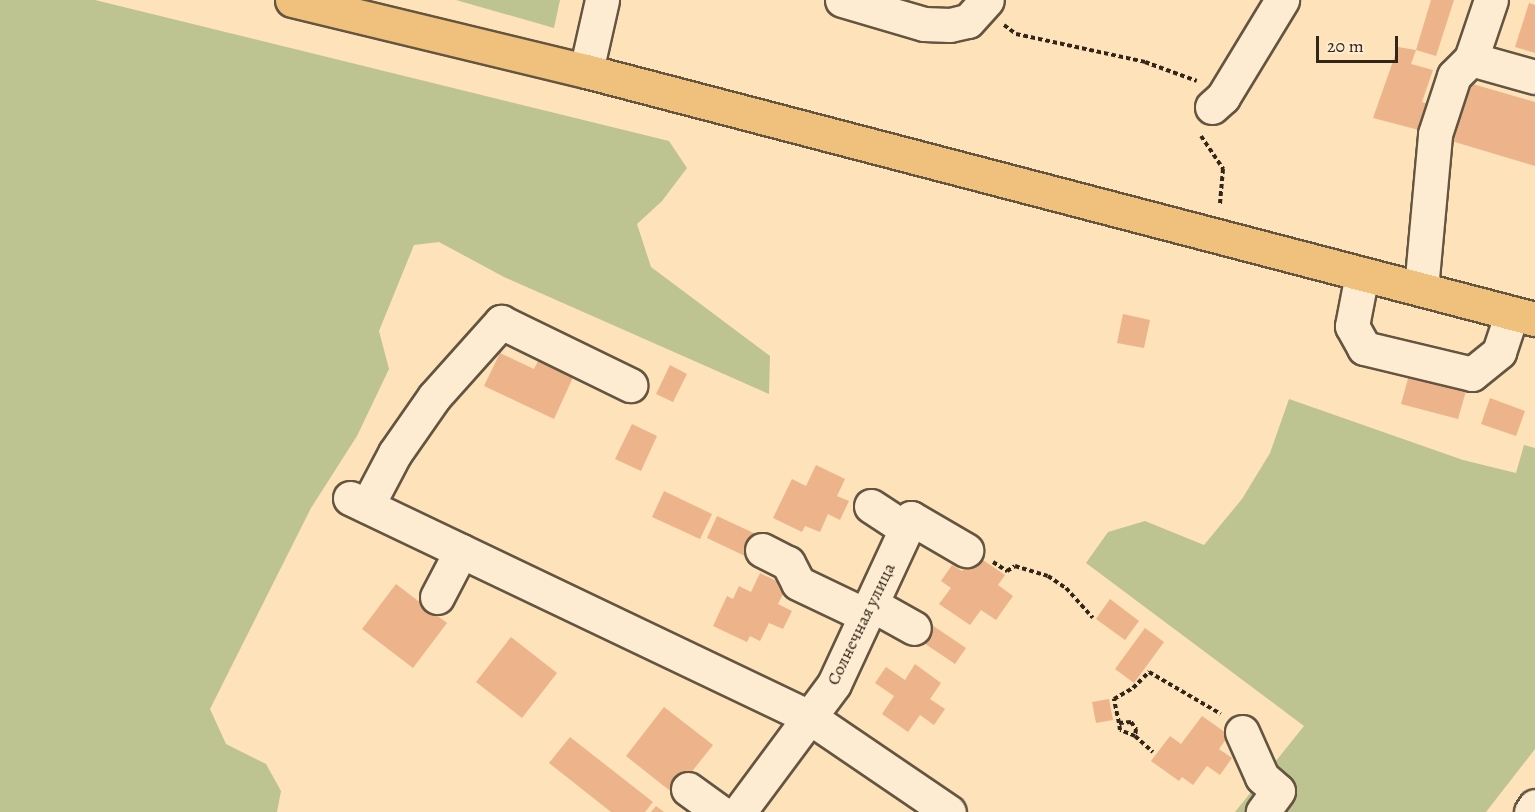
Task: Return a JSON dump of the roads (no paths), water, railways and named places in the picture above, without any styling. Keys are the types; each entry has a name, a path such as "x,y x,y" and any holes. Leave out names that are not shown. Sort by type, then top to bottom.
{"main road":[{"path":"292,0 586,71 1524,316"}],"street":[{"path":"586,71 602,0"},
{"path":"842,0 924,24 950,26 968,21 985,4"},
{"path":"1218,102 1282,0"},
{"path":"1421,289 1435,134 1454,76 1471,59 1491,0"},
{"path":"1471,59 1535,77"},
{"path":"1362,274 1352,326 1364,348 1472,374 1499,352 1524,316"},
{"path":"630,385 501,322 434,398 359,502 809,717 932,807"},
{"path":"871,506 966,550"},
{"name":"Солнечная улица","path":"739,812 834,684 908,523"},
{"path":"762,550 788,563 798,583 914,628"},
{"path":"437,597 461,551"},
{"path":"1242,732 1271,801"},
{"path":"688,789 720,812"},
{"path":"1531,812 1535,807"}]}
